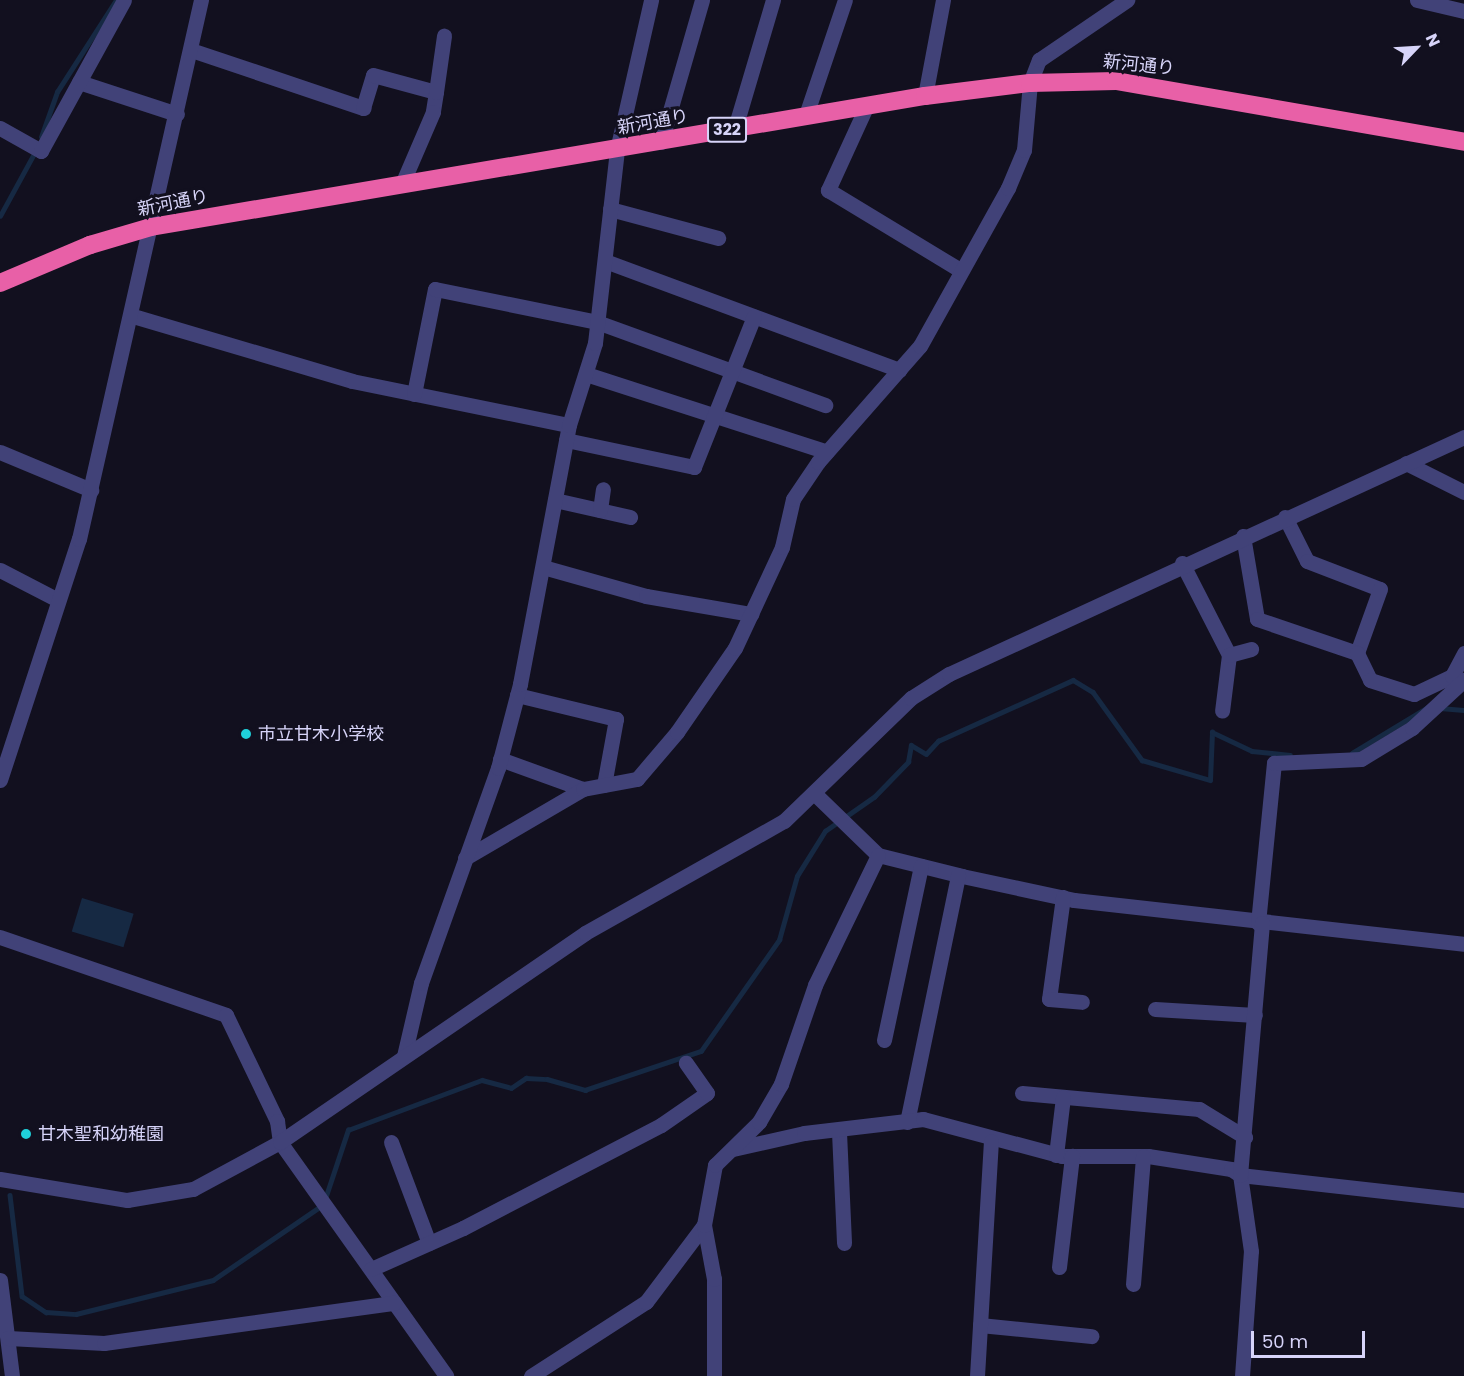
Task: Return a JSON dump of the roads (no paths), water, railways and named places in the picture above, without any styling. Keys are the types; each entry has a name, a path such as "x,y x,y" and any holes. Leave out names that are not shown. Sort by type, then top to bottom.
{"highway":[{"name":"新河通り","path":"0,283 90,244 151,226 617,150 867,105 1030,83 1116,81 1464,142"}],"street":[{"path":"0,128 35,147 80,82 124,0"},
{"path":"0,780 91,490 133,316 201,0"},
{"path":"404,1056 421,983 500,759 517,695 567,433 586,374 597,322 617,150 651,0"},
{"path":"661,142 702,0"},
{"path":"735,128 772,0"},
{"path":"806,115 845,0"},
{"path":"925,96 943,0"},
{"path":"465,858 584,789 637,779 708,690 751,614 782,547 794,499 827,453 900,370 960,270 1024,150 1030,83 1039,60 1127,0"},
{"path":"1417,0 1464,11"},
{"path":"402,184 429,122 444,36"},
{"path":"191,50 363,108 373,75 436,92"},
{"path":"80,82 177,114"},
{"path":"867,105 828,190 960,270"},
{"path":"610,209 718,238"},
{"path":"605,261 900,370"},
{"path":"414,394 435,289 597,322 731,374 825,405"},
{"path":"133,316 352,381 414,394 694,467 754,316"},
{"path":"586,374 827,453"},
{"path":"0,1179 126,1200 166,1198 193,1190 280,1142 585,933 784,821 815,794 911,698 1182,563 1464,436"},
{"path":"0,452 91,490"},
{"path":"1406,463 1464,492"},
{"path":"600,510 603,489"},
{"path":"555,500 630,517"},
{"path":"1285,517 1306,561 1380,589 1357,653 1370,680 1414,694 1452,676 1464,653"},
{"path":"1243,536 1257,619 1357,653"},
{"path":"1182,563 1229,655 1222,711"},
{"path":"543,567 646,596 751,614"},
{"path":"0,570 58,600"},
{"path":"1229,655 1251,649"},
{"path":"1242,1376 1251,1251 1240,1175 1245,1137 1274,763 1361,759 1425,716 1464,680"},
{"path":"517,695 616,719 604,785"},
{"path":"500,759 584,789"},
{"path":"815,794 878,855 958,875 1063,897 1260,923 1464,944"},
{"path":"714,1376 714,1279 704,1225 715,1165 733,1149 782,1084 815,985 878,855"},
{"path":"884,1040 921,866"},
{"path":"906,1122 958,875"},
{"path":"1063,897 1049,999 1082,1002"},
{"path":"0,937 226,1015 277,1121 280,1142 446,1376"},
{"path":"1155,1009 1255,1015"},
{"path":"371,1269 429,1243 617,1149 707,1093 686,1063"},
{"path":"1022,1094 1199,1109 1245,1137"},
{"path":"1056,1155 1063,1097"},
{"path":"733,1149 804,1133 839,1132 906,1122 959,1126 991,1141 1056,1155 1143,1156 1231,1169 1240,1175 1464,1200"},
{"path":"839,1132 844,1243"},
{"path":"977,1376 991,1141"},
{"path":"391,1142 429,1243"},
{"path":"1059,1267 1072,1156"},
{"path":"1133,1284 1143,1156"},
{"path":"531,1376 646,1302 704,1225"},
{"path":"0,1280 6,1346 12,1376"},
{"path":"6,1346 105,1343 394,1303"},
{"path":"980,1325 1091,1336"}],"water":[{"path":"82,898 134,914 123,947 72,931"}],"waterway":[{"path":"41,137 57,92 116,0"},
{"path":"0,216 36,150"},
{"path":"325,1199 348,1130 482,1080 511,1088 526,1078 547,1079 585,1090 701,1051 779,940 797,876 825,831 874,797 908,762 911,745 926,754 938,741 1073,680 1093,692 1142,760 1210,780 1212,732 1252,751 1290,755"},
{"path":"1352,753 1428,707"},
{"path":"1440,708 1464,710"},
{"path":"10,1195 22,1296 46,1312 76,1314 213,1280 321,1206"}],"place":[{"name":"市立甘木小学校","path":"246,734"},
{"name":"甘木聖和幼稚園","path":"26,1134"}]}
